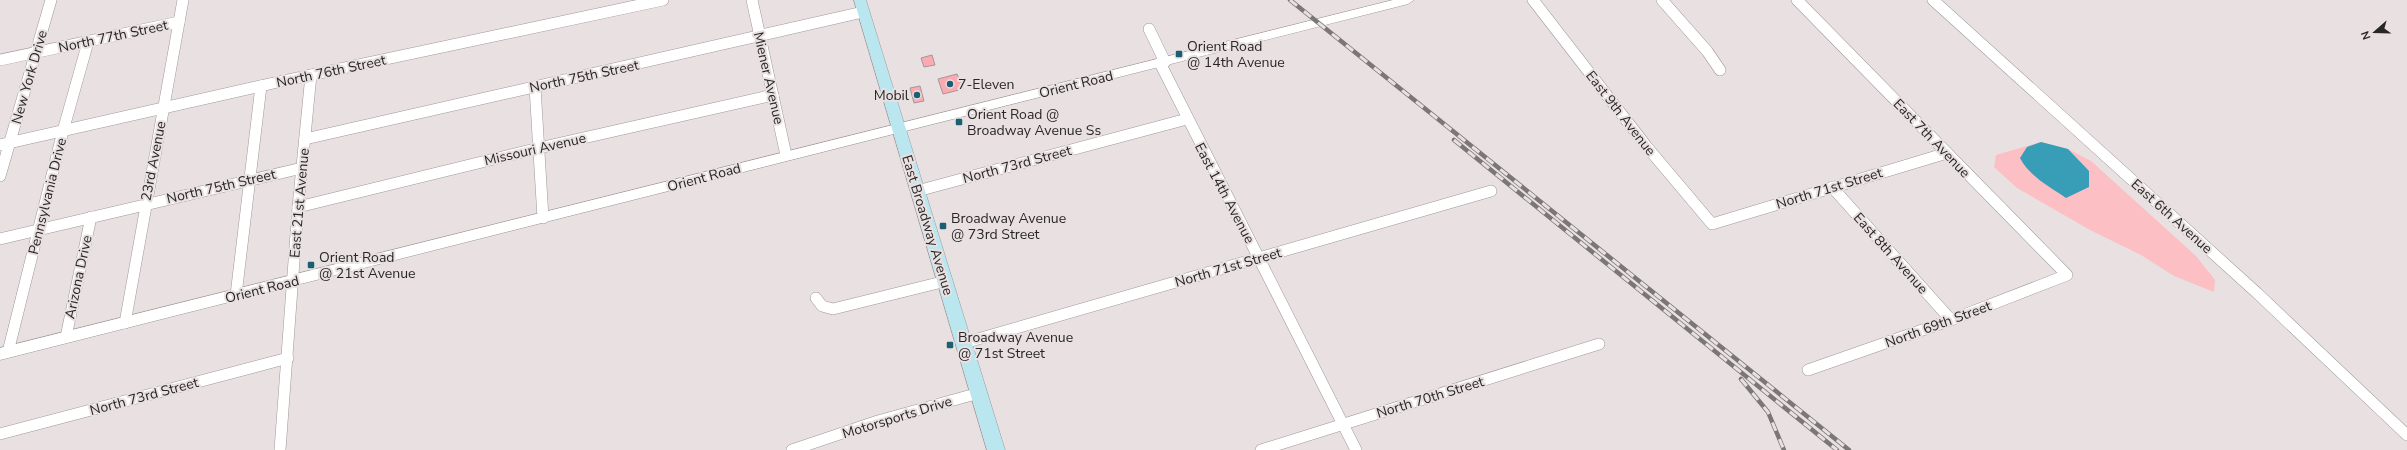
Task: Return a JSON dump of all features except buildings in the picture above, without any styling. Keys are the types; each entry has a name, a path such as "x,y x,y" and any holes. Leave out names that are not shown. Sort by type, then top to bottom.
{"main road":[{"name":"East Broadway Avenue","path":"861,6 996,450"}],"street":[{"name":"New York Drive","path":"0,176 5,144 36,53 51,0"},
{"name":"23rd Avenue","path":"124,323 183,0"},
{"name":"North 76th Street","path":"5,144 311,75 664,0"},
{"name":"Miener Avenue","path":"752,0 786,155"},
{"name":"Orient Road","path":"4,353 544,218 786,155 1162,63 1408,0"},
{"name":"East 9th Avenue","path":"1532,0 1647,148 1712,224"},
{"path":"1662,0 1707,51 1720,70"},
{"name":"East 7th Avenue","path":"1797,0 2067,275"},
{"name":"East 6th Avenue","path":"1933,0 2257,293 2407,435"},
{"name":"North 75th Street","path":"305,139 760,37 861,6"},
{"name":"North 77th Street","path":"0,60 179,22"},
{"name":"East 14th Avenue","path":"1150,29 1162,63 1187,119 1260,258 1356,450"},
{"name":"Pennsylvania Drive","path":"4,353 88,42"},
{"name":"East 21st Avenue","path":"280,450 298,207 311,75"},
{"path":"236,295 261,86"},
{"path":"535,87 544,218"},
{"name":"Missouri Avenue","path":"298,207 539,148 773,95"},
{"name":"North 73rd Street","path":"917,191 1187,119"},
{"name":"North 71st Street","path":"1712,224 1947,153"},
{"name":"North 75th Street","path":"0,239 302,168"},
{"name":"East 8th Avenue","path":"1832,187 1951,320"},
{"name":"North 71st Street","path":"964,343 1491,191"},
{"name":"Arizona Drive","path":"66,337 91,217"},
{"name":"North 69th Street","path":"1808,370 1951,320 2067,275"},
{"path":"816,298 822,306 834,309 946,282"},
{"name":"North 70th Street","path":"1261,450 1599,344"},
{"name":"North 73rd Street","path":"0,434 288,358"},
{"name":"Motorsports Drive","path":"792,450 878,421 979,393"}],"shaded area":[{"path":"2041,142 2068,149 2091,161 2196,256 2215,280 2214,292 2174,276 2141,255 2090,230 2017,188 1994,167 1996,155"}],"water":[{"path":"2041,142 2068,149 2089,171 2089,187 2066,198 2047,186 2029,171 2020,158 2027,147"}],"railway":[{"path":"1290,0 1849,450"},
{"path":"1454,140 1837,450"},
{"path":"1741,379 1768,412 1784,450"}],"place":[{"name":"Orient Road @ 14th Avenue","path":"1179,54"},
{"name":"7-Eleven","path":"950,84"},
{"name":"Mobil","path":"917,95"},
{"name":"Orient Road @ Broadway Avenue Ss","path":"959,122"},
{"name":"Broadway Avenue @ 73rd Street","path":"943,226"},
{"name":"Orient Road @ 21st Avenue","path":"311,265"},
{"name":"Broadway Avenue @ 71st Street","path":"950,345"}]}
